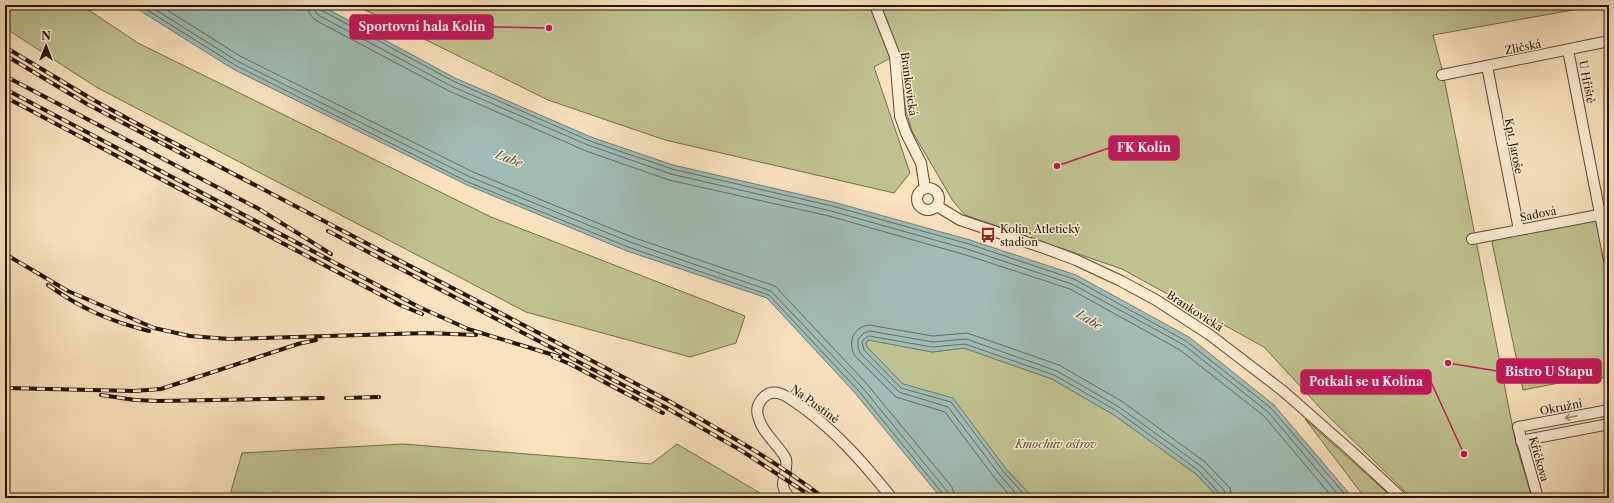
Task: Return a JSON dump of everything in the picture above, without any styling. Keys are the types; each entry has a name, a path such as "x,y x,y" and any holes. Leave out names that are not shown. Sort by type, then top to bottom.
{"street":[{"name":"Brankovická","path":"875,5 895,56 900,116 906,133 921,163 925,188"},
{"name":"Zličská","path":"1442,75 1609,41"},
{"name":"U Hřiště","path":"1568,50 1605,214 1609,260"},
{"name":"Kpt. Jaroše","path":"1486,66 1519,230"},
{"path":"925,188 933,189 938,194 939,202 937,206 928,210 921,208 918,205 917,195 925,188"},
{"name":"Brankovická","path":"937,206 960,220 1076,260 1121,281 1156,300 1210,335 1283,391 1402,498"},
{"name":"Sadová","path":"1472,239 1605,214"},
{"name":"Na Pustině","path":"790,498 784,490 782,484 787,465 786,459 759,420 757,408 761,400 768,394 772,393 787,396 823,423 845,443 892,498"},
{"name":"Okružní","path":"1518,427 1609,410"},
{"path":"1521,441 1609,424"},
{"name":"Křičkova","path":"1518,427 1538,498"}],"green space":[{"path":"5,5 81,5 138,43 491,217 745,316 736,343 690,357 526,312 96,87 5,28"},
{"path":"355,5 1601,5 1433,35 1443,73 1516,444 1532,498 1412,498 1322,410 1264,347 1122,269 965,215 953,201 912,131 906,112 894,56 874,67 910,173 894,193 665,140 548,100"},
{"path":"1594,221 1598,222 1609,278 1609,377 1569,381 1523,390 1492,242 1493,239"},
{"name":"Kmochův ostrov","path":"869,340 932,352 964,348 1052,379 1114,415 1196,474 1219,498 1033,498 1006,469 953,399 903,384 867,347 866,342"},
{"path":"1305,419 1393,498 1365,498"},
{"path":"403,444 651,464 677,444 765,496 604,496 602,498 229,498 242,453"}],"water":[{"name":"Labe","path":"131,5 320,5 455,78 591,137 673,165 833,202 970,240 1076,275 1189,337 1274,405 1353,498 1219,498 1196,474 1114,415 1052,379 964,348 932,352 868,340 866,342 867,347 903,384 953,398 1006,469 1033,498 941,498 855,393 767,298 627,251 467,185 233,69"}],"railway":[{"path":"5,47 90,98 134,122 669,401 768,459 806,484 824,498"},
{"path":"5,55 87,104 188,157"},
{"path":"5,76 259,209 331,254"},
{"path":"5,89 419,307 468,329 560,357"},
{"path":"5,97 400,305 422,314"},
{"path":"328,231 665,407 742,451 814,498"},
{"path":"5,254 68,291 154,328 190,336 229,339 427,333 476,335"},
{"path":"48,285 72,301 96,313 121,323 149,331"},
{"path":"5,388 134,391 161,389 298,344 316,340"},
{"path":"553,357 570,364 663,413"},
{"path":"101,395 135,400 159,401 323,398"},
{"path":"346,398 379,397"}],"place":[{"name":"Sportovní hala Kolín","path":"549,28"},
{"name":"FK Kolín","path":"1057,166"},
{"name":"Kolín, Atletický stadion","path":"988,235"},
{"name":"Bistro U Stapu","path":"1448,363"},
{"name":"Potkali se u Kolína","path":"1464,454"}]}
